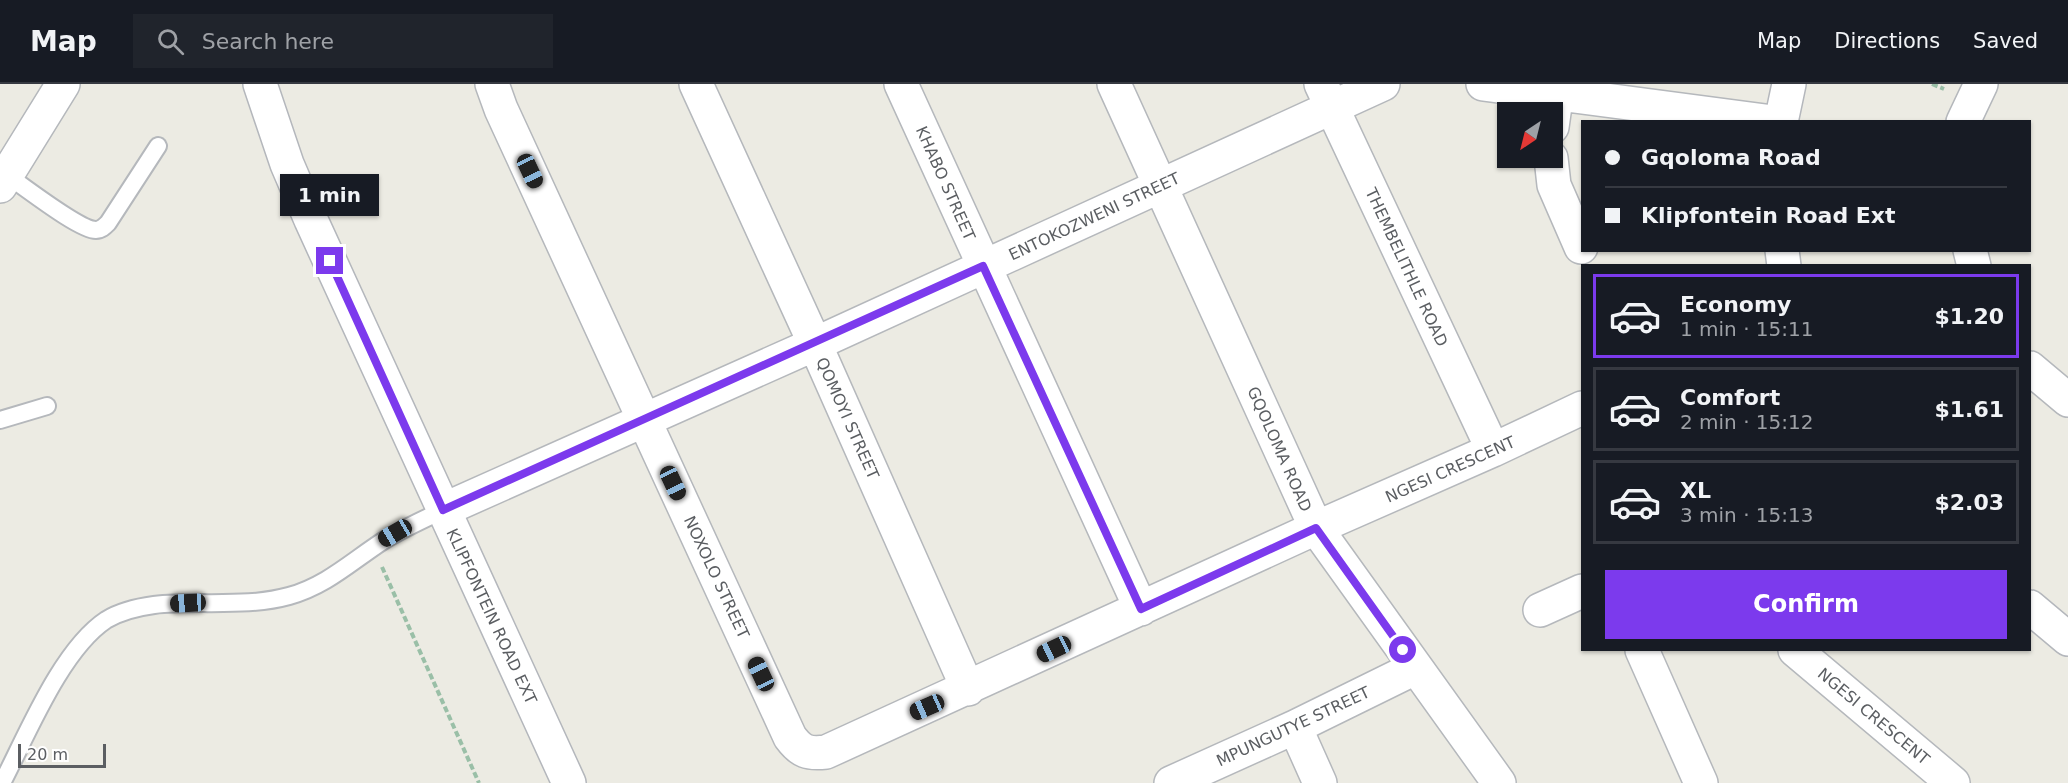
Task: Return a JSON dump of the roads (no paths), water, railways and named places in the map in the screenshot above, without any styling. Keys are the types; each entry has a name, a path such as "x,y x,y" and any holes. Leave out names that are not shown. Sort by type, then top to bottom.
{"street":[{"path":"3,181 63,84"},
{"name":"KLIPFONTEIN ROAD EXT","path":"260,84 286,165 569,783"},
{"name":"NOXOLO STREET","path":"492,84 501,109 785,727 798,748 806,753 826,752 1316,528"},
{"name":"QOMOYI STREET","path":"696,84 968,688"},
{"name":"KHABO STREET","path":"902,84 1141,609"},
{"name":"GQOLOMA ROAD","path":"1114,84 1316,528 1499,783"},
{"name":"ENTOKOZWENI STREET","path":"443,510 1161,186 1326,95 1383,84"},
{"path":"1484,84 1557,89 1760,120"},
{"path":"1781,120 1788,84"},
{"path":"1965,120 1981,84"},
{"name":"THEMBELITHLE ROAD","path":"1326,95 1493,450"},
{"path":"1552,168 1554,185 1581,248"},
{"path":"2031,369 2068,400"},
{"name":"NGESI CRESCENT","path":"1316,528 1581,408"},
{"path":"1540,610 1581,591"},
{"path":"2031,608 2068,639"},
{"path":"1642,651 1701,783"},
{"name":"NGESI CRESCENT","path":"1796,651 1943,780"},
{"name":"MPUNGUTYE STREET","path":"1171,783 1295,727 1415,668"},
{"path":"1295,727 1320,783"}],"lane":[{"path":"3,181 79,224 97,230 108,224 158,146"},
{"path":"0,420 47,406"},
{"path":"2,783 52,687 72,654 88,635 108,619 152,605 237,603 288,596 325,582 373,547 443,510"}]}
